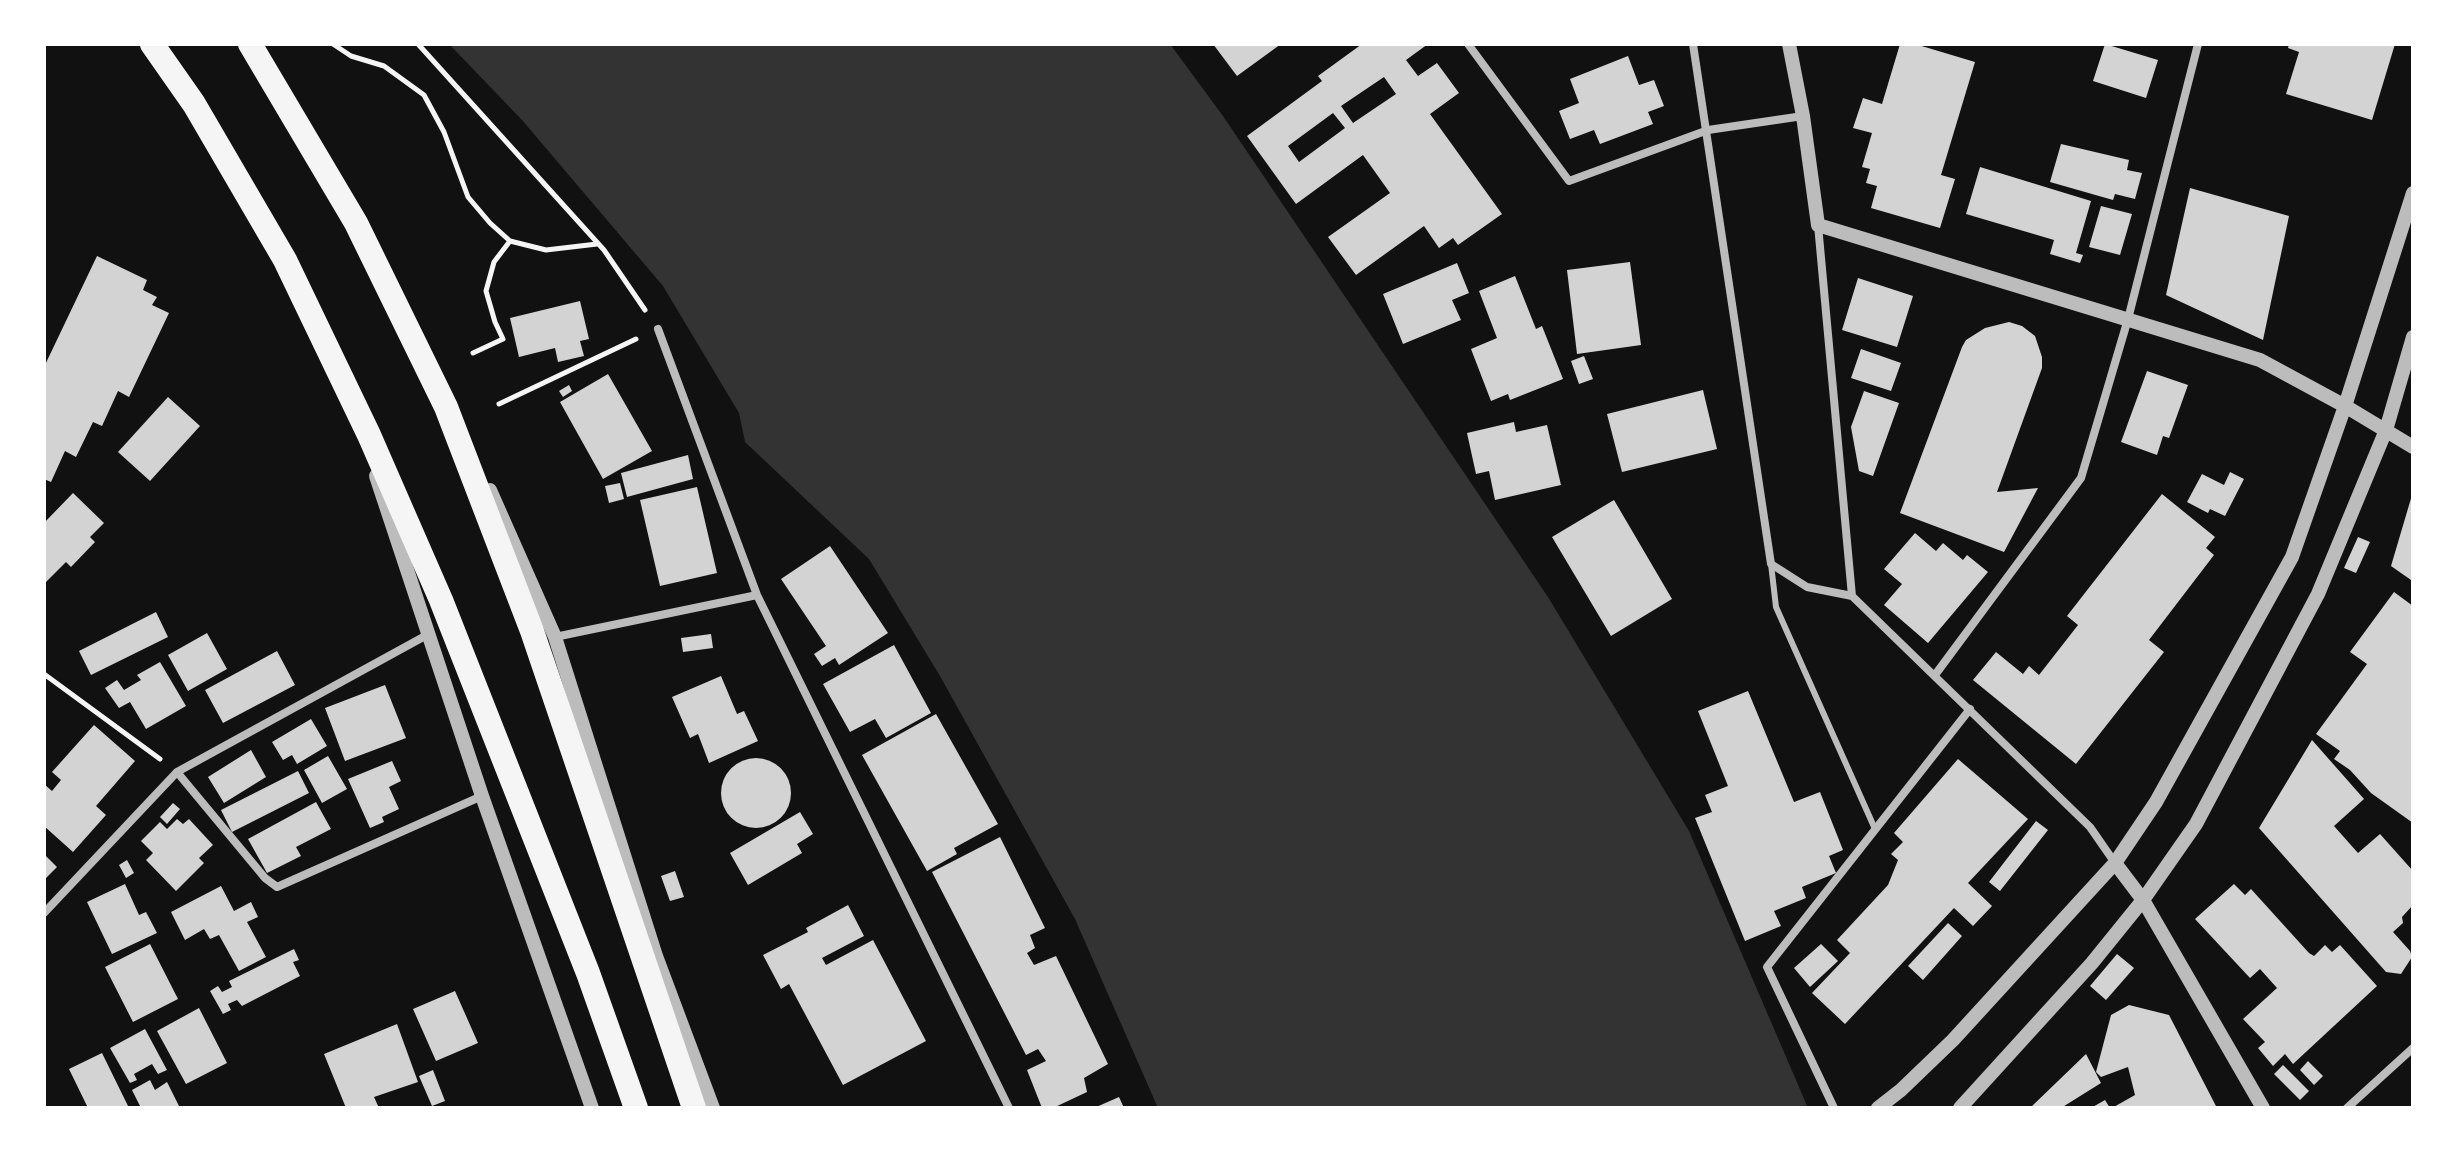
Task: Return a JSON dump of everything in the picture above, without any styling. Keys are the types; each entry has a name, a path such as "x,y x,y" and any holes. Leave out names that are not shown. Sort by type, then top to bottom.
{"highway":[{"path":"151,44 194,104 285,260 369,435 452,629 588,973 636,1108"},
{"path":"253,44 356,223 446,407 532,631 694,1108"}],"street":[{"path":"151,44 216,145 302,306 375,474 482,796 592,1108"},
{"path":"253,44 290,94 388,263 555,637 656,956 713,1108"},
{"path":"1468,44 1569,181 1708,130 1803,116"},
{"path":"1693,44 1771,564 1807,587 1852,596 2090,827 2143,900 2263,1108"},
{"path":"1789,44 1803,116 1818,225 1852,596"},
{"path":"1935,675 2081,478 2128,319 2198,44"},
{"path":"1878,1108 1953,1040 2115,863 2163,789 2292,557 2345,406 2413,193"},
{"path":"1818,225 2260,360 2413,447"},
{"path":"658,329 757,595 1009,1108"},
{"path":"1963,1107 2092,963 2143,900 2196,824 2318,594 2386,430 2413,337"},
{"path":"555,637 757,595"},
{"path":"44,913 177,772 427,635"},
{"path":"1834,1108 1767,967 1970,709"},
{"path":"177,772 265,878 277,887 482,796"},
{"path":"2347,1108 2413,1048"}],"lane":[{"path":"1771,564 1776,607 1875,829"}],"path":[{"path":"333,44 351,56 384,66 424,95 444,132 468,197 510,241 546,250 598,244"},
{"path":"418,44 598,244 658,329 499,404"},
{"path":"473,353 503,339 486,291 494,262 510,241"},
{"path":"44,674 177,772"}],"shaded area":[{"path":"449,44 1170,44 1223,116 1548,597 1689,831 1808,1108 1158,1108 1075,919 940,676 869,559 745,442 739,413 663,286 522,120"}],"building":[{"path":"1213,44 1281,44 1237,76"},
{"path":"1362,44 1428,44 1406,60 1418,76 1437,63 1459,93 1430,114 1502,214 1458,245 1453,238 1439,248 1424,226 1356,275 1328,237 1390,193 1363,155 1296,204 1247,136 1322,81 1318,76","holes":["1384,77 1396,94 1353,123 1341,106","1333,113 1345,128 1299,162 1288,146"]},
{"path":"1900,44 1915,44 1975,62 1941,175 1955,179 1940,228 1871,208 1877,186 1866,183 1870,169 1862,167 1872,133 1853,128 1863,98 1882,104"},
{"path":"2105,44 2158,60 2146,98 2093,81"},
{"path":"2289,44 2395,44 2372,120 2286,94 2299,52 2288,48"},
{"path":"1628,56 1639,85 1654,80 1664,106 1648,112 1653,124 1600,144 1594,130 1570,139 1559,111 1579,103 1570,79"},
{"path":"2061,144 2129,160 2127,170 2142,173 2135,199 2115,194 2113,200 2050,182"},
{"path":"1980,167 2091,201 2076,253 2083,255 2080,263 2050,254 2054,240 1966,214"},
{"path":"2190,188 2289,216 2263,340 2166,295"},
{"path":"2101,206 2132,214 2120,255 2089,247"},
{"path":"97,256 147,280 143,290 157,297 152,305 169,313 129,397 118,391 102,426 93,422 76,457 65,451 51,482 44,479 44,367"},
{"path":"1630,262 1641,345 1577,354 1567,270"},
{"path":"1457,263 1469,293 1452,300 1461,320 1403,344 1383,294"},
{"path":"1515,276 1536,329 1542,326 1563,379 1510,400 1508,394 1491,401 1471,349 1497,338 1479,291"},
{"path":"1858,278 1913,296 1897,347 1842,330"},
{"path":"580,301 589,339 580,341 584,356 558,362 555,348 519,357 510,318"},
{"path":"2009,322 2022,326 2035,336 2042,368 1997,492 2038,488 2004,552 1900,513 1962,347 1966,340 1985,328"},
{"path":"1861,349 1901,363 1891,391 1851,378"},
{"path":"1584,356 1593,379 1579,384 1571,361"},
{"path":"2147,371 2188,385 2169,438 2163,436 2157,455 2121,442"},
{"path":"608,374 652,451 603,479 560,402"},
{"path":"569,385 572,391 563,397 559,391"},
{"path":"1703,390 1717,449 1622,472 1607,414"},
{"path":"1864,391 1899,403 1873,476 1859,471 1851,427"},
{"path":"168,397 200,426 150,481 118,452"},
{"path":"1514,422 1516,432 1547,425 1561,485 1495,500 1489,471 1476,474 1467,433"},
{"path":"688,455 693,479 627,497 621,473"},
{"path":"2230,472 2244,479 2225,516 2210,509 2208,513 2187,502 2202,474 2224,485"},
{"path":"620,483 624,499 609,503 605,486"},
{"path":"697,487 717,573 660,586 640,500"},
{"path":"73,493 104,523 90,537 95,542 71,567 66,562 44,584 44,523"},
{"path":"2162,494 2215,537 2206,548 2214,555 2149,640 2164,652 2076,764 1973,680 1996,652 2023,674 2029,666 2039,675 2078,625 2067,616"},
{"path":"2412,495 2413,578 2411,580 2391,566"},
{"path":"1614,500 1672,599 1611,636 1552,537"},
{"path":"1915,533 1936,551 1943,543 1963,560 1967,555 1988,572 1928,643 1884,605 1902,584 1884,569"},
{"path":"2358,537 2370,542 2356,573 2344,568"},
{"path":"830,546 888,633 839,665 835,658 822,666 814,654 826,646 781,579"},
{"path":"2394,592 2413,606 2413,823 2371,793 2350,770 2334,759 2340,751 2316,734 2367,664 2350,652"},
{"path":"156,612 168,637 91,675 79,651"},
{"path":"207,633 227,669 188,691 168,655"},
{"path":"711,634 713,648 683,652 681,638"},
{"path":"894,645 931,713 886,738 875,719 850,732 823,684"},
{"path":"277,651 295,685 223,723 205,690"},
{"path":"160,662 186,706 146,729 130,702 119,708 105,688 117,680 124,690 141,680 137,675"},
{"path":"721,676 737,714 744,711 758,741 709,763 698,734 690,738 672,697"},
{"path":"385,685 406,738 345,761 325,708"},
{"path":"1748,691 1794,802 1820,792 1843,850 1829,856 1836,873 1802,887 1806,898 1774,911 1781,926 1745,941 1695,818 1712,812 1705,795 1728,786 1698,711"},
{"path":"936,714 998,824 954,848 957,854 927,871 862,755"},
{"path":"311,719 327,746 297,764 292,755 283,760 272,742"},
{"path":"94,725 135,761 96,806 106,815 73,852 44,826 44,784 52,791 61,780 52,772"},
{"path":"2312,740 2364,799 2334,826 2358,853 2380,834 2413,871 2413,905 2402,917 2403,923 2393,932 2412,957 2401,974 2386,972 2259,828"},
{"path":"251,750 266,777 224,803 208,777"},
{"path":"328,756 347,789 322,803 304,770"},
{"path":"763,758 785,773 791,793 789,807 781,818 770,826 749,828 731,818 723,807 721,786 731,768 742,760"},
{"path":"1958,759 2028,819 1968,883 1992,906 1973,926 1954,908 1845,1024 1812,993 1850,953 1837,940 1888,885 1898,860 1891,854 1903,842 1894,833"},
{"path":"392,761 401,781 389,787 399,809 382,817 384,822 370,828 348,779"},
{"path":"298,771 309,793 232,832 221,810"},
{"path":"316,802 331,829 296,847 301,856 267,873 248,839"},
{"path":"173,803 180,809 167,824 160,817"},
{"path":"800,812 813,834 797,844 802,853 748,885 730,853"},
{"path":"177,819 183,824 189,819 213,845 199,858 204,863 176,891 146,860 153,853 141,841 160,822 167,829"},
{"path":"2036,821 2048,830 2000,891 1989,882"},
{"path":"1000,837 1045,928 1030,935 1035,948 1027,953 1034,965 1056,956 1108,1064 1084,1078 1087,1092 1053,1108 1042,1108 1027,1070 1046,1061 1038,1049 1026,1055 932,872"},
{"path":"44,854 57,867 44,880"},
{"path":"127,860 134,873 126,878 119,865"},
{"path":"675,871 684,897 670,901 661,876"},
{"path":"125,884 139,915 146,912 157,933 112,954 87,902"},
{"path":"2234,884 2245,895 2251,889 2309,953 2314,956 2325,945 2332,952 2340,945 2377,986 2293,1064 2285,1054 2273,1066 2258,1048 2265,1042 2243,1019 2277,988 2260,969 2250,978 2195,919"},
{"path":"221,886 234,911 251,902 258,917 247,922 266,957 239,971 219,935 210,939 204,929 185,940 171,912"},
{"path":"848,905 864,936 822,958 826,965 873,940 926,1041 843,1085 789,984 781,989 763,955 808,932 806,928"},
{"path":"1948,923 1962,936 1923,980 1908,966"},
{"path":"150,944 178,999 133,1022 105,967"},
{"path":"1821,944 1838,961 1810,987 1794,968"},
{"path":"294,949 299,960 293,962 300,976 242,1006 237,1000 228,1004 231,1010 223,1014 210,991 218,986 222,992 232,987 229,981"},
{"path":"2117,954 2134,968 2106,1000 2090,986"},
{"path":"455,991 478,1043 436,1061 413,1009"},
{"path":"2129,1005 2169,1015 2217,1108 2112,1108 2135,1095 2128,1067 2101,1077 2096,1072 2111,1015"},
{"path":"199,1008 227,1063 186,1084 157,1031"},
{"path":"397,1024 418,1082 374,1097 379,1108 346,1108 324,1054"},
{"path":"145,1029 167,1070 158,1074 152,1064 134,1074 137,1080 130,1083 110,1048"},
{"path":"102,1053 129,1108 88,1108 69,1069"},
{"path":"2086,1054 2101,1083 2061,1108 2030,1108"},
{"path":"2308,1061 2323,1076 2314,1085 2300,1070"},
{"path":"2283,1065 2309,1091 2300,1100 2274,1074"},
{"path":"433,1070 445,1101 432,1106 419,1076"},
{"path":"150,1080 155,1090 167,1082 180,1108 141,1108 132,1090"},
{"path":"1119,1097 1124,1108 1094,1108"},
{"path":"2105,1100 2110,1108 2091,1108"}]}
